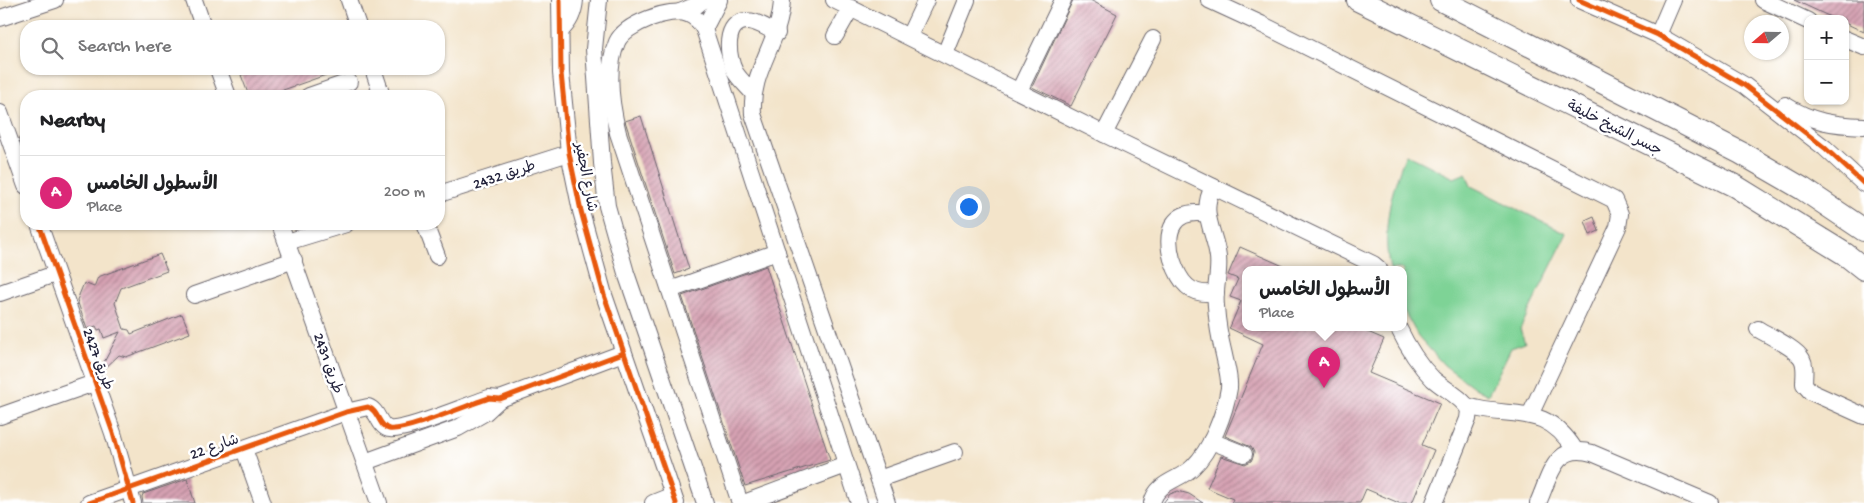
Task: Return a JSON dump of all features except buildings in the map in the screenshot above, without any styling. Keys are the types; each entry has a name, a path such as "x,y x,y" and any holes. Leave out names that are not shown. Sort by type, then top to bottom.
{"highway":[{"name":"جسر الشيخ خليفة","path":"1358,0 1735,186 1845,254 1864,270"},
{"path":"1441,0 1741,153 1803,189 1864,230"}],"street":[{"path":"0,18 55,0"},
{"path":"194,0 202,20"},
{"path":"349,0 356,20"},
{"name":"شارع الجفير","path":"560,0 561,73 569,153 587,236 623,352 675,499"},
{"path":"561,30 566,26 574,11 575,0"},
{"path":"599,0 594,49 607,206 626,273 705,503"},
{"path":"703,0 697,5 680,12 645,20 630,28 618,40 611,76 612,105 618,133 742,503 846,465"},
{"path":"704,29 719,0"},
{"path":"782,0 782,12 776,33 757,76 753,93 753,114 887,503"},
{"path":"834,0 1375,266"},
{"path":"909,36 926,0"},
{"path":"945,54 967,0"},
{"path":"1019,91 1063,0"},
{"path":"1209,0 1261,24 1614,200 1620,214 1618,227 1530,415"},
{"path":"1579,0 1658,35 1744,85 1774,98 1805,117 1828,123 1864,126"},
{"path":"1658,35 1673,0"},
{"path":"1763,0 1782,4 1804,18"},
{"path":"835,36 850,8"},
{"path":"680,12 694,17 704,29 859,503"},
{"path":"753,93 731,63 730,34 734,27 741,22 749,21 776,33"},
{"path":"1104,134 1153,38"},
{"path":"1849,40 1864,47"},
{"path":"220,75 226,90"},
{"path":"374,75 380,90"},
{"path":"326,90 349,82"},
{"path":"1744,85 1826,148 1864,184"},
{"path":"0,113 20,164"},
{"name":"طريق 2432","path":"445,192 569,153"},
{"path":"1152,503 1158,489 1193,468 1203,456 1226,404 1229,387 1228,369 1217,316 1218,258 1206,205 1213,187"},
{"path":"1207,214 1196,212 1186,214 1177,220 1171,228 1168,238 1174,265 1187,286 1196,292 1216,294"},
{"name":"طريق 2427","path":"41,230 94,384 113,433 131,496"},
{"name":"طريق 2431","path":"282,230 379,503"},
{"path":"287,242 326,230"},
{"path":"426,230 437,256"},
{"path":"670,290 777,252"},
{"path":"194,295 294,260"},
{"path":"0,293 56,274"},
{"path":"1758,329 1797,353 1805,366 1804,384 1811,392 1864,416"},
{"path":"1400,331 1406,344 1431,377 1466,406 1492,412 1530,415 1554,426 1566,437 1575,450"},
{"path":"365,462 458,428 486,412 500,399 623,352"},
{"path":"0,416 94,384"},
{"path":"346,412 368,407 372,409 382,425 392,429 409,427 489,398 500,399"},
{"path":"1434,503 1469,415 1466,406"},
{"name":"شارع 22","path":"89,503 131,496 244,449 346,412"},
{"path":"1211,441 1244,454"},
{"name":"شارع 22","path":"244,449 263,503"},
{"path":"1538,503 1555,464 1567,452 1575,450 1592,453 1710,503"},
{"path":"879,480 955,452"},
{"path":"653,503 675,499"}],"green space":[{"path":"1406,154 1454,178 1466,173 1471,186 1567,234 1520,329 1525,343 1511,348 1488,395 1475,388 1444,365 1418,336 1407,316 1407,266 1389,266 1387,254 1387,225 1396,182"}],"cycle path":[{"path":"560,0 561,73 569,153 581,211 604,295 676,503"},
{"path":"1579,0 1658,35 1744,85 1825,148 1864,184"},
{"path":"41,230 113,433 133,503"},
{"path":"89,503 346,412 368,407 372,409 385,427 397,429 423,422 489,398 500,399 623,353"}],"place":[{"name":"الأسطول الخامس","path":"1324,388"}]}
